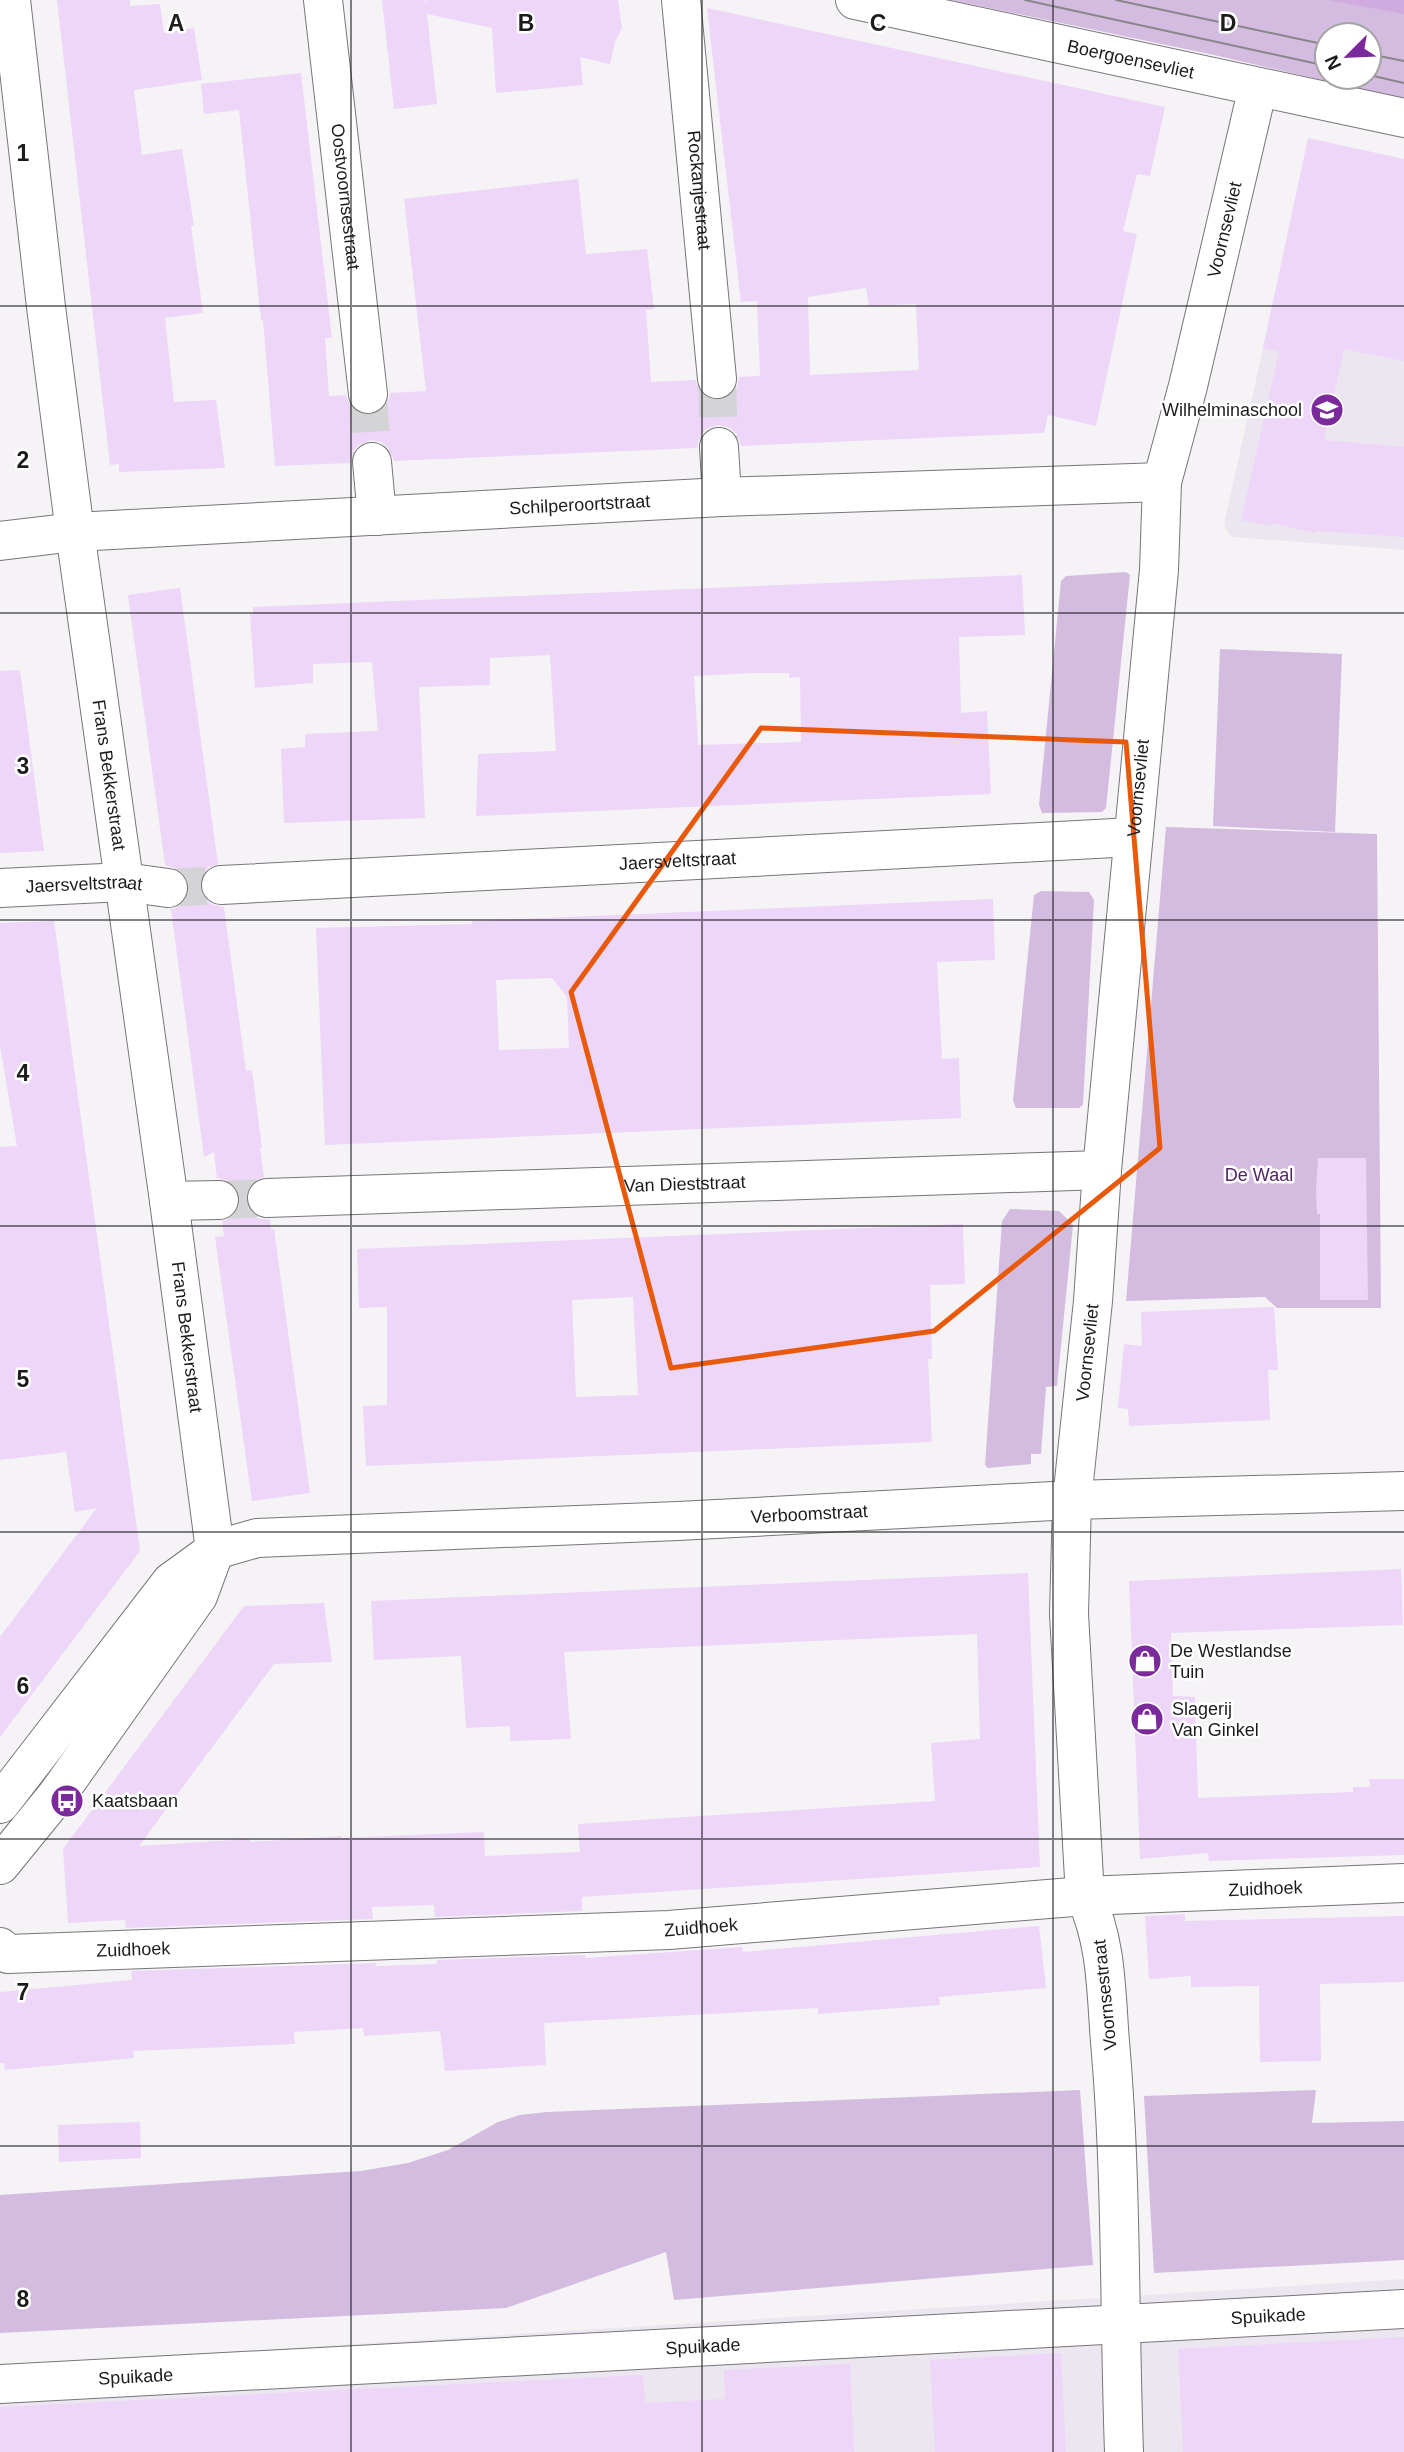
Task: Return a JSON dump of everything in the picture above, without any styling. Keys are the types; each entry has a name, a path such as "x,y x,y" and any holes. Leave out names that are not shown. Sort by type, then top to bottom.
{"street":[{"name":"Frans Bekkerstraat","path":"0,1865 57,1795 198,1596 215,1550 75,532 11,0"},
{"name":"Oostvoornsestraat","path":"323,0 368,394"},
{"name":"Rockanjestraat","path":"681,0 717,379"},
{"name":"Boergoensevliet","path":"855,0 1404,118"},
{"name":"Voornsevliet","path":"1072,1500 1093,1301 1102,1170 1159,570 1162,481 1188,386 1258,87"},
{"path":"719,447 722,497"},
{"path":"372,461 377,516"},
{"name":"Schilperoortstraat","path":"0,541 75,532 722,497 1162,481"},
{"name":"Jaersveltstraat","path":"221,885 1133,837"},
{"name":"Jaersveltstraat","path":"0,888 124,882 168,888"},
{"name":"Van Dieststraat","path":"267,1198 1102,1170"},
{"path":"169,1202 219,1200"},
{"name":"Verboomstraat","path":"215,1550 257,1538 678,1521 1072,1500 1404,1491"},
{"name":"Voornsestraat","path":"1072,1500 1069,1614 1085,1896 1095,1917 1102,1942 1114,2080 1120,2217 1124,2452"},
{"path":"0,1804 171,1582 215,1550"},
{"name":"Zuidhoek","path":"0,1947 8,1954 669,1930 1085,1896 1404,1883"},
{"name":"Spuikade","path":"0,2384 1404,2309"}],"highlighted area":[{"path":"761,728 1126,742 1160,1148 934,1331 671,1368 571,992"}],"shaded area":[{"path":"1328,0 1404,0 1404,14"},
{"name":"Wilhelminaschool","path":"1279,276 1404,303 1404,550 1232,537 1227,531 1224,524"},
{"path":"1404,2279 1404,2452 0,2452 0,2366"}],"green space":[{"path":"951,0 1404,0 1404,99 1369,91 1383,91 1383,21 1313,21 1313,78"},
{"path":"1126,572 1130,575 1106,808 1102,812 1042,813 1039,805 1061,581 1066,576"},
{"path":"1220,649 1342,654 1335,832 1213,826"},
{"name":"De Waal","path":"1166,827 1377,834 1381,1308 1277,1308 1265,1297 1126,1301"},
{"path":"1041,891 1089,892 1094,900 1083,1105 1079,1108 1016,1108 1013,1101 1034,895"},
{"path":"1010,1209 1059,1211 1073,1225 1057,1386 1046,1387 1041,1454 1031,1454 1031,1464 988,1468 985,1465 1002,1221"},
{"path":"1080,2090 1093,2265 674,2300 666,2252 506,2308 0,2333 0,2195 361,2171 408,2163 448,2150 498,2122 520,2115 547,2112"},
{"path":"1316,2090 1312,2123 1404,2121 1404,2260 1154,2273 1144,2096"}],"building":[{"path":"57,0 130,0 130,6 160,4 164,33 194,28 202,80 134,90 142,155 182,149 194,226 191,226 203,313 165,318 174,402 216,400 225,468 119,472 119,464 110,465"},
{"path":"382,0 425,0 426,5 426,0 618,0 622,28 615,42 610,64 580,57 583,85 496,93 492,28 427,14 437,104 394,109"},
{"path":"707,8 1165,107 1150,176 1137,174 1123,231 1137,234 1096,426 1048,415 1044,433 741,446 737,434 728,427 718,425 706,429 699,438 697,448 394,461 389,449 382,442 371,440 359,445 352,452 350,463 275,466 263,320 239,110 204,114 201,84 301,73 332,338 325,338 329,396 346,395 351,408 360,414 370,416 382,411 388,403 390,393 426,391 404,199 578,179 586,254 647,249 654,309 646,310 651,382 695,380 700,392 709,399 720,401 737,389 739,377 760,376 757,301 741,302","holes":["866,288 869,306 916,304 919,370 810,375 808,297"]},
{"name":"Wilhelminaschool","path":"1308,138 1404,159 1404,361 1344,349 1324,440 1404,447 1404,537 1316,533 1271,523 1271,526 1241,520 1279,352 1263,348"},
{"path":"1022,575 1025,635 959,637 961,713 987,711 991,794 476,816 478,754 556,751 550,655 490,658 490,685 419,687 425,818 284,823 281,749 305,747 305,734 378,731 372,662 313,664 313,683 255,688 250,614 253,614 253,607","holes":["789,673 789,678 800,677 801,742 698,745 694,676"]},
{"path":"180,588 218,864 209,867 202,875 199,887 203,897 211,904 224,907 246,1071 252,1070 262,1148 264,1177 255,1180 248,1187 245,1199 249,1210 257,1218 270,1220 271,1230 274,1229 310,1493 252,1501 215,1237 224,1236 222,1221 231,1218 238,1211 241,1199 237,1188 230,1181 217,1178 214,1152 204,1157 171,909 186,901 190,890 188,880 181,870 165,865 128,595"},
{"path":"20,670 44,851 0,853 0,671"},
{"path":"993,899 995,960 937,962 942,1059 959,1058 961,1118 325,1145 316,928 472,924 472,921","holes":["552,978 567,997 569,1048 499,1050 496,980"]},
{"path":"54,921 140,1551 0,1737 0,1637 97,1508 75,1512 66,1452 0,1460 0,1147 17,1146 0,1046 0,923"},
{"path":"1318,1158 1366,1158 1368,1300 1320,1300 1320,1214 1317,1214 1316,1190"},
{"path":"963,1224 965,1284 930,1285 932,1359 928,1359 932,1442 366,1466 363,1406 387,1405 387,1307 359,1308 357,1249","holes":["633,1297 638,1395 576,1397 572,1300"]},
{"path":"1274,1307 1278,1370 1268,1370 1270,1420 1129,1426 1128,1409 1118,1408 1124,1344 1142,1346 1141,1312"},
{"path":"1401,1569 1403,1625 1171,1633 1173,1696 1195,1697 1198,1798 1353,1792 1353,1787 1370,1787 1369,1779 1404,1779 1404,1855 1209,1861 1208,1853 1140,1859 1129,1581"},
{"path":"1028,1573 1040,1867 582,1897 582,1911 435,1917 434,1905 372,1907 373,1919 126,1928 125,1920 68,1923 63,1849 244,1606 324,1603 332,1662 274,1664 139,1846 249,1839 250,1842 484,1832 485,1856 580,1852 578,1824 935,1801 931,1743 980,1739 977,1634 564,1652 571,1739 510,1741 510,1726 466,1728 461,1656 374,1660 371,1601"},
{"path":"1185,1914 1185,1921 1404,1916 1404,1982 1320,1984 1321,2061 1260,2062 1259,1986 1191,1987 1191,1976 1149,1979 1145,1916"},
{"path":"1039,1926 1046,1988 939,1997 940,2005 818,2014 818,2008 544,2023 546,2065 445,2071 440,2031 364,2036 363,2028 294,2032 295,2044 133,2051 134,2058 5,2070 4,2063 0,2063 0,1992 132,1980 131,1971 376,1963 376,1966 437,1964 437,1960 585,1955 585,1958 742,1947 743,1952"},
{"path":"140,2122 141,2158 59,2162 58,2125"},
{"path":"1404,2337 1404,2452 1183,2452 1178,2349"},
{"path":"1061,2353 1066,2452 935,2452 930,2360"},
{"path":"850,2364 854,2452 0,2452 0,2407 643,2375 645,2403 725,2399 724,2370"}],"tunnel":[{"path":"717,379 719,447"},
{"path":"368,394 372,462"},
{"path":"168,888 221,885"},
{"path":"219,1200 267,1198"}],"tram line":[{"path":"1025,0 1313,63"},
{"path":"1116,0 1313,42"},
{"path":"1383,57 1404,61"},
{"path":"1383,78 1404,83"}],"place":[{"name":"Wilhelminaschool","path":"1327,410"},
{"name":"De Westlandse Tuin","path":"1145,1661"},
{"name":"Slagerij Van Ginkel","path":"1147,1719"},
{"name":"Kaatsbaan","path":"67,1801"}]}
